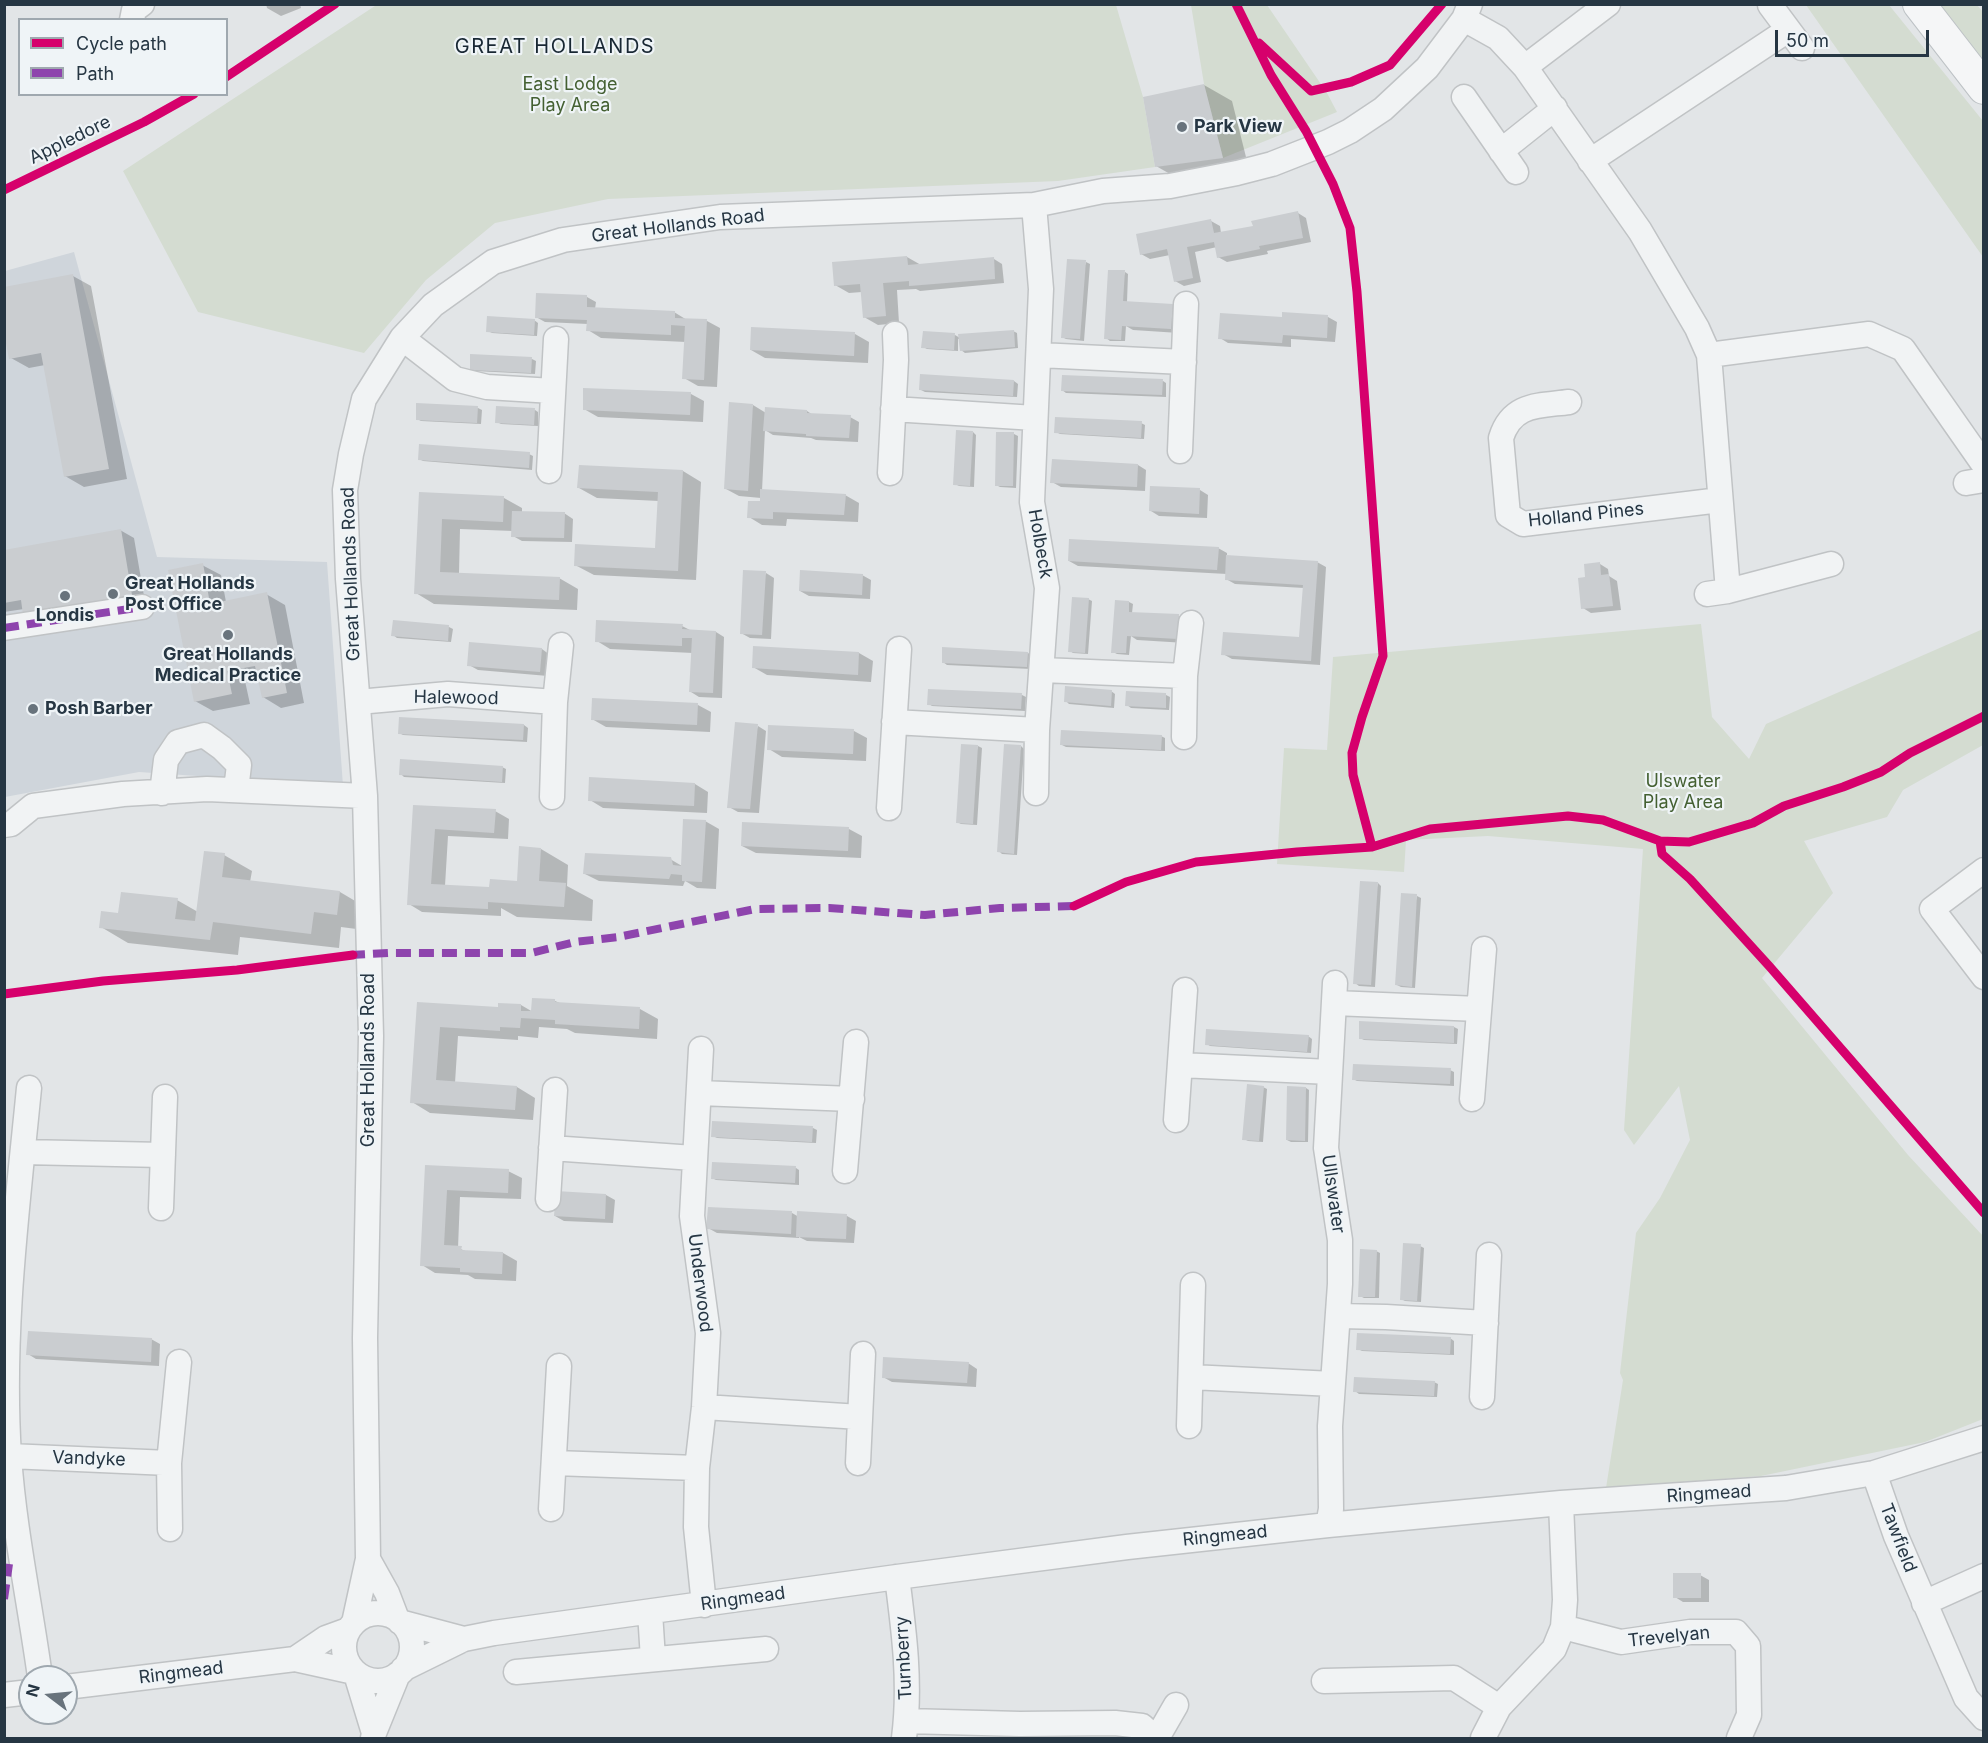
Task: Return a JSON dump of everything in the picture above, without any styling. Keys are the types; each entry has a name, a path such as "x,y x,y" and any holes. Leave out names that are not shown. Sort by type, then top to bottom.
{"main road":[{"path":"1919,4 1983,87"}],"street":[{"path":"132,18 134,10 142,4"},
{"path":"1525,67 1608,4"},
{"path":"1590,161 1795,39 1770,5"},
{"path":"1467,11 1498,38 1525,67 1555,108 1640,231 1697,328 1709,355 1720,500 1718,593 1831,564"},
{"name":"Great Hollands Road","path":"351,1627 368,1559 365,1338 371,1036 365,796 348,579 345,490 364,399 402,338 434,304 494,262 563,240 720,218 1034,205 1103,191 1170,186 1272,164 1328,142 1383,109 1427,68 1467,11"},
{"path":"1464,97 1516,172"},
{"path":"1501,151 1555,108"},
{"name":"Holbeck","path":"1034,205 1041,289 1032,502 1047,588 1037,730 1036,793"},
{"path":"1180,451 1186,304"},
{"path":"890,473 896,360 895,334"},
{"path":"1709,355 1869,334 1903,349 1983,465"},
{"path":"402,338 455,379 487,387 553,390"},
{"path":"549,471 556,339"},
{"path":"1039,355 1184,362"},
{"name":"Holland Pines","path":"1569,402 1526,408 1515,414 1504,430 1501,438 1508,515 1523,524 1720,500"},
{"path":"893,409 1035,418"},
{"path":"4,627 142,607"},
{"path":"1184,737 1185,676 1191,623"},
{"path":"552,797 555,702 561,645"},
{"path":"889,808 899,649"},
{"path":"1042,670 1185,676"},
{"name":"Halewood","path":"358,702 448,694 555,702"},
{"path":"894,722 1037,730"},
{"path":"162,793 166,760 178,742 204,735 222,748 239,765 236,790"},
{"path":"4,825 11,824 33,806 123,794 207,789 365,796"},
{"path":"1983,870 1932,909 1983,977"},
{"path":"1472,1099 1484,949"},
{"path":"1176,1120 1185,990"},
{"name":"Ullswater","path":"1328,1525 1331,1509 1330,1425 1339,1316 1340,1240 1326,1148 1334,993 1479,1009"},
{"path":"845,1171 856,1042"},
{"name":"Underwood","path":"701,1049 692,1216 708,1333 704,1407 697,1468 696,1527 704,1605"},
{"path":"1180,1065 1330,1072"},
{"path":"29,1088 23,1152 9,1229 7,1333 11,1531 38,1665"},
{"path":"548,1199 555,1090"},
{"path":"699,1093 852,1098"},
{"path":"161,1208 165,1096"},
{"path":"551,1148 694,1158"},
{"path":"23,1152 163,1155"},
{"path":"1482,1397 1490,1255"},
{"path":"1189,1426 1193,1285"},
{"path":"1339,1316 1486,1323"},
{"path":"858,1463 862,1354"},
{"path":"170,1529 169,1463 179,1362"},
{"path":"550,1509 559,1366"},
{"path":"1191,1377 1333,1384"},
{"path":"704,1407 860,1417"},
{"name":"Ringmead","path":"401,1672 464,1639 897,1577 1127,1547 1561,1503 1786,1488 1874,1473 1983,1438"},
{"name":"Vandyke","path":"9,1456 169,1463"},
{"path":"554,1463 697,1468"},
{"name":"Tawfield","path":"1874,1473 1896,1536 1966,1698 1983,1718"},
{"path":"1483,1738 1499,1707 1554,1649 1563,1627 1565,1600 1561,1503"},
{"name":"Great Hollands Road","path":"368,1559 387,1593 398,1621"},
{"path":"1924,1603 1983,1576"},
{"name":"Turnberry","path":"897,1577 906,1649 905,1730"},
{"path":"650,1612 653,1659"},
{"path":"386,1614 398,1621 406,1630 410,1640 409,1660 401,1672 374,1736 355,1673 347,1662 344,1641 351,1627 363,1617 386,1614"},
{"name":"Ringmead","path":"398,1621 464,1639"},
{"name":"Ringmead","path":"295,1659 326,1638 351,1627"},
{"name":"Trevelyan","path":"1563,1627 1621,1642 1690,1632 1736,1632 1748,1646 1749,1715 1739,1738"},
{"path":"516,1672 766,1649"},
{"name":"Ringmead","path":"78,1686 295,1659 355,1673"},
{"path":"355,1673 366,1679 377,1681 389,1679 401,1672"},
{"path":"1324,1681 1454,1678 1499,1707"},
{"path":"905,1730 1020,1724 1115,1723 1142,1726 1156,1738 1176,1705"}],"shaded area":[{"path":"74,252 157,557 327,562 343,786 139,772 5,797 5,271"}],"green space":[{"name":"East Lodge Play Area","path":"378,4 1116,5 1143,97 1155,167 1058,181 608,199 495,223 426,280 364,353 198,312 123,171"},
{"path":"1191,5 1267,5 1327,93 1337,112 1223,158 1204,84"},
{"path":"1806,5 1889,5 1983,121 1983,257"},
{"path":"1935,5 1977,5 1983,12 1983,64"},
{"name":"Ulswater Play Area","path":"1701,624 1712,717 1749,759 1766,724 1983,629 1983,745 1903,790 1887,817 1804,841 1833,893 1762,978 1908,1155 1983,1236 1983,1419 1925,1442 1761,1476 1606,1488 1623,1380 1620,1373 1636,1233 1660,1198 1690,1140 1679,1086 1634,1145 1624,1130 1643,849 1488,836 1406,840 1404,872 1277,864 1284,748 1327,750 1333,657"}],"building":[{"name":"Park View","path":"1204,84 1223,158 1155,167 1143,97"},
{"path":"1298,211 1303,238 1259,246 1260,249 1217,258 1214,242 1187,247 1193,278 1174,282 1167,249 1140,255 1136,234 1211,219 1214,233 1253,226 1251,221"},
{"path":"907,256 908,265 994,257 995,279 909,286 909,281 883,283 886,316 863,318 860,284 834,286 832,262"},
{"path":"1067,259 1086,260 1080,339 1061,338"},
{"path":"1108,270 1125,270 1123,301 1173,304 1171,329 1122,326 1121,340 1104,339"},
{"path":"73,274 109,469 64,477 41,353 9,359 4,333 4,287"},
{"path":"536,293 587,295 587,307 675,311 675,318 707,319 704,380 682,379 685,326 671,325 671,335 586,331 587,320 535,318"},
{"path":"1282,312 1328,315 1327,338 1283,335 1282,343 1218,339 1220,313 1282,317"},
{"path":"487,316 535,319 534,335 486,332"},
{"path":"751,327 855,332 854,356 750,350"},
{"path":"1014,330 1015,347 960,351 958,334"},
{"path":"923,331 955,333 954,350 921,348"},
{"path":"470,354 532,357 531,373 470,370"},
{"path":"920,374 1014,380 1013,396 919,390"},
{"path":"1062,375 1163,379 1162,395 1061,391"},
{"path":"583,388 691,392 690,415 583,410"},
{"path":"729,402 753,404 748,491 724,489"},
{"path":"416,403 478,406 477,423 416,420"},
{"path":"496,406 535,408 534,425 495,423"},
{"path":"765,407 807,410 807,413 851,415 849,438 763,431"},
{"path":"1055,417 1142,421 1141,438 1054,433"},
{"path":"956,430 973,431 970,486 953,485"},
{"path":"996,432 1014,432 1013,486 995,486"},
{"path":"419,444 530,452 529,468 418,460"},
{"path":"1052,459 1138,464 1137,487 1050,483"},
{"path":"579,465 683,470 678,571 574,566 575,544 655,548 658,492 577,488"},
{"path":"1150,486 1200,488 1199,514 1149,511"},
{"path":"760,489 846,494 844,515 773,512 773,519 747,518 748,501 760,501"},
{"path":"419,492 504,496 503,522 442,519 440,572 560,577 559,600 414,594"},
{"path":"512,511 565,512 564,538 511,537"},
{"path":"121,529 132,595 23,615 21,600 4,603 4,550"},
{"path":"1069,539 1219,547 1217,570 1068,561"},
{"path":"1226,555 1318,561 1311,661 1221,655 1223,632 1299,637 1303,585 1225,580"},
{"path":"1600,562 1601,575 1609,574 1613,606 1581,609 1578,578 1585,577 1584,564"},
{"name":"Great Hollands Medical Practice","path":"203,563 210,604 267,592 287,693 262,698 255,666 227,671 232,694 194,702 168,570"},
{"path":"743,570 766,571 762,635 740,634"},
{"path":"800,570 863,574 862,595 799,591"},
{"path":"1072,597 1089,598 1085,653 1068,652"},
{"path":"1115,600 1129,601 1129,612 1179,614 1178,639 1127,636 1126,653 1111,653"},
{"path":"393,620 449,625 448,641 391,636"},
{"path":"596,620 683,624 682,629 716,631 713,693 689,692 692,638 682,638 682,646 595,642"},
{"path":"469,642 542,648 540,672 467,666"},
{"path":"753,646 859,652 858,675 752,668"},
{"path":"942,647 1028,652 1027,667 942,663"},
{"path":"1065,686 1112,690 1111,706 1064,702"},
{"path":"928,689 1022,693 1021,709 927,705"},
{"path":"1126,691 1166,693 1166,708 1125,706"},
{"path":"592,698 698,703 697,725 591,720"},
{"path":"399,717 524,724 523,740 398,734"},
{"path":"735,722 758,724 750,809 727,808"},
{"path":"768,725 854,729 853,754 767,750"},
{"path":"1061,730 1162,735 1161,750 1060,745"},
{"path":"961,744 978,745 973,824 956,823"},
{"path":"1004,744 1021,745 1014,854 997,852"},
{"path":"400,759 503,766 502,782 399,775"},
{"path":"589,777 695,783 694,806 588,801"},
{"path":"413,805 496,809 494,833 435,829 431,884 489,887 490,879 517,881 519,846 541,848 539,881 566,883 564,907 488,902 488,909 407,905"},
{"path":"683,819 706,820 702,882 682,881 682,875 671,874 669,879 583,874 585,853 671,857 673,865 681,866"},
{"path":"742,822 849,827 848,851 741,846"},
{"path":"204,851 225,853 222,877 340,891 337,915 314,912 311,934 213,922 210,940 99,928 101,911 118,913 121,892 178,898 175,919 195,921"},
{"path":"1360,881 1378,882 1371,985 1353,984"},
{"path":"1401,893 1417,894 1412,987 1395,985"},
{"path":"532,998 555,999 555,1002 640,1007 639,1029 555,1024 555,1020 521,1018 520,1028 500,1027 500,1031 440,1027 436,1080 517,1086 515,1110 410,1103 417,1002 498,1007 498,1003 521,1004 521,1011 531,1011"},
{"path":"1359,1021 1454,1026 1454,1043 1359,1039"},
{"path":"1206,1029 1309,1035 1307,1052 1205,1045"},
{"path":"1353,1064 1451,1068 1450,1084 1352,1080"},
{"path":"1247,1084 1264,1086 1259,1141 1242,1140"},
{"path":"1287,1086 1306,1087 1305,1141 1286,1140"},
{"path":"712,1121 813,1126 812,1142 711,1137"},
{"path":"712,1162 796,1166 795,1183 711,1179"},
{"path":"425,1165 509,1169 508,1193 447,1190 444,1245 462,1246 461,1250 503,1252 502,1274 460,1272 460,1268 420,1266"},
{"path":"556,1191 606,1194 605,1219 554,1216"},
{"path":"708,1207 792,1211 791,1234 706,1229"},
{"path":"797,1211 847,1214 846,1239 796,1237"},
{"path":"1403,1243 1421,1244 1417,1301 1400,1300"},
{"path":"1360,1249 1377,1250 1375,1297 1358,1297"},
{"path":"28,1331 152,1338 151,1362 26,1355"},
{"path":"1357,1333 1451,1337 1450,1354 1356,1350"},
{"path":"883,1357 969,1362 967,1383 882,1378"},
{"path":"1354,1377 1435,1381 1434,1396 1353,1392"},
{"path":"1673,1573 1701,1573 1701,1598 1673,1598"}],"marked path":[{"path":"4,628 142,607"},
{"path":"350,955 531,953 575,942 618,937 755,909 829,908 925,915 1079,904"},
{"path":"4,1599 9,1564"}],"cycle path":[{"path":"228,76 335,4"},
{"path":"1236,4 1271,75 1306,131 1333,184 1350,228 1357,292 1383,656 1352,753 1353,775 1372,847"},
{"path":"1257,44 1259,43 1311,91 1351,82 1390,65 1442,4"},
{"name":"Appledore","path":"4,190 144,122 190,96"},
{"path":"1074,906 1126,882 1196,862 1372,847 1430,829 1568,816 1603,820 1660,841 1689,842 1753,823 1784,806 1881,772 1910,753 1984,716"},
{"path":"1660,841 1662,854 1690,879 1770,967 1984,1213"},
{"path":"4,994 103,981 237,970 353,955"}],"place":[{"name":"Park View","path":"1182,127"},
{"name":"Great Hollands Post Office","path":"113,594"},
{"name":"Londis","path":"65,596"},
{"name":"Great Hollands Medical Practice","path":"228,635"},
{"name":"Posh Barber","path":"33,709"}],"district":[{"name":"GREAT HOLLANDS","path":"555,47"}]}
